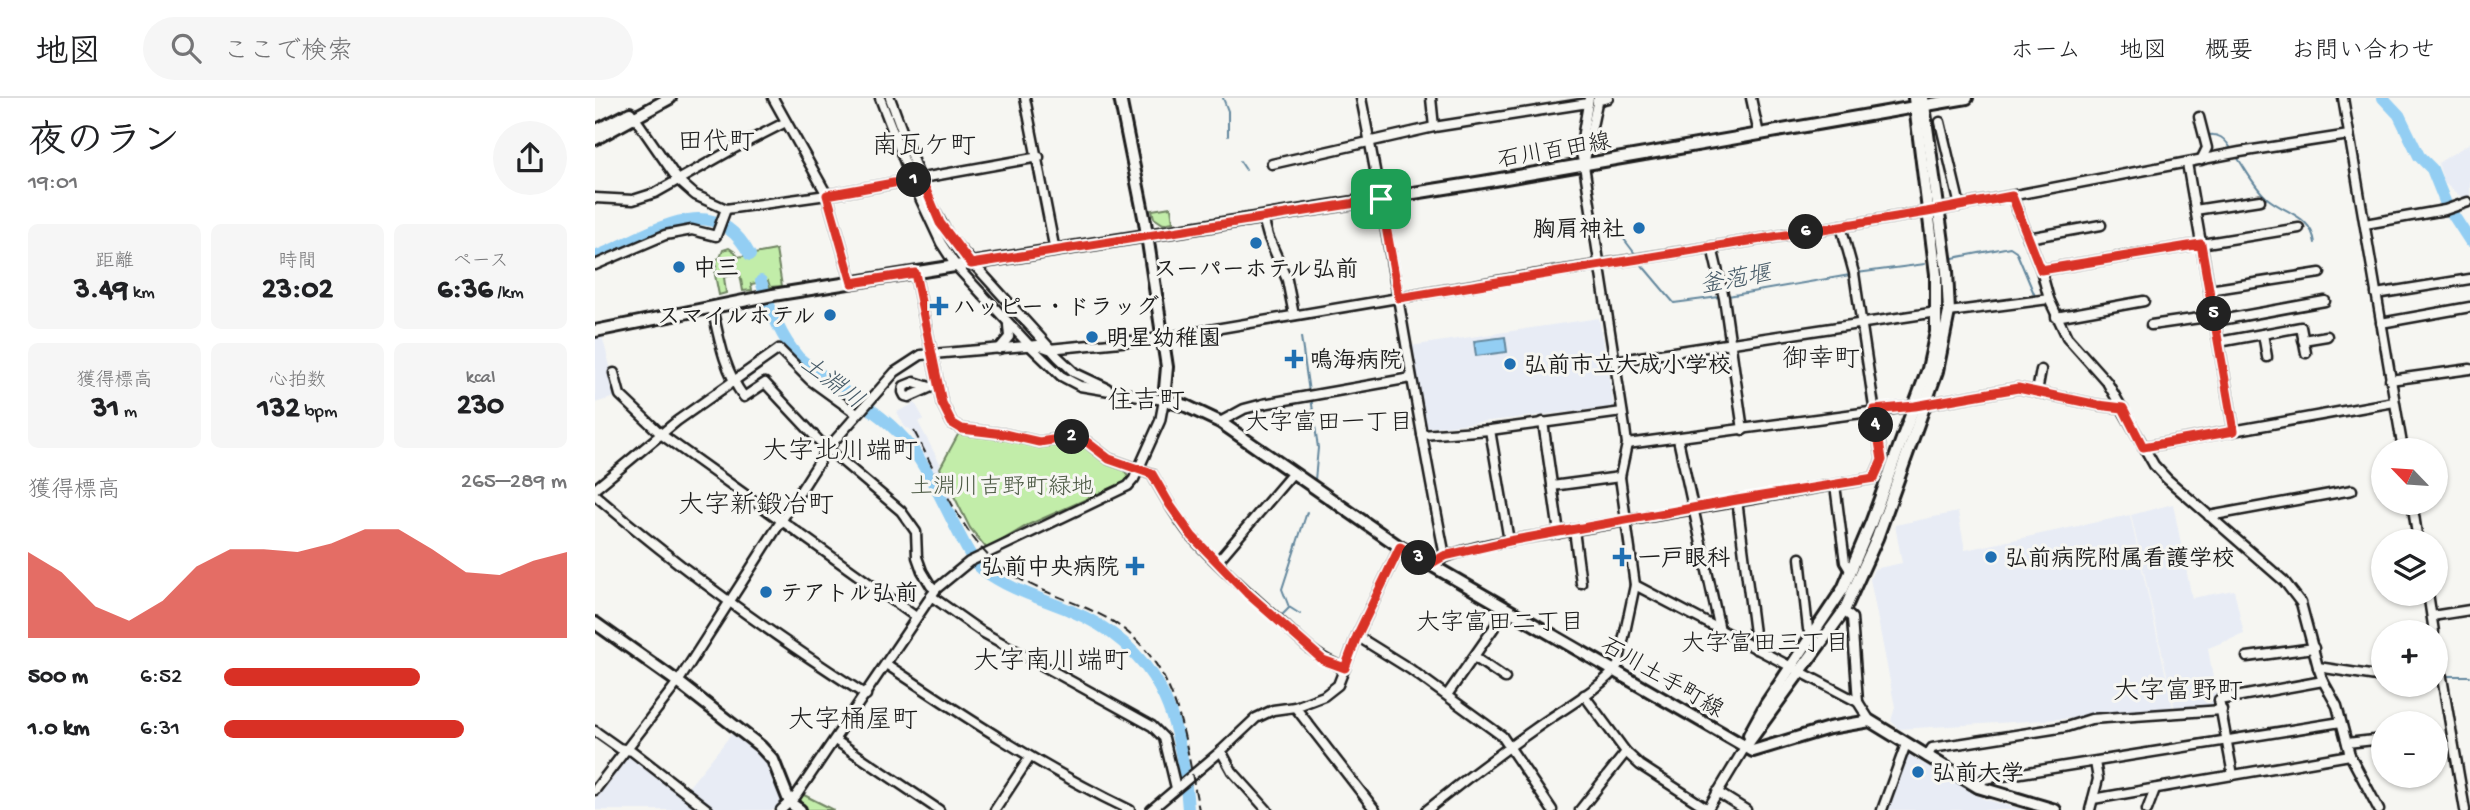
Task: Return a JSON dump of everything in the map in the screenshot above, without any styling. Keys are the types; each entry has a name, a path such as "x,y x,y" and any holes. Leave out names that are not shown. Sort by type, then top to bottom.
{"main road":[{"path":"633,115 655,98"},
{"path":"596,134 670,98"},
{"path":"1120,98 1147,236 1167,367 1164,400"},
{"name":"石川百田線","path":"595,331 773,295 1381,199 1759,134 1919,102 1967,98"},
{"path":"1796,670 1813,635 1851,572 1928,369 1936,332 1936,274 1933,211 1919,102"},
{"path":"1933,211 1947,271 1949,312 1945,339 1927,404 1877,538 1844,611 1796,670 1745,747 1753,751 1829,728 1870,721 1978,787 2055,810"},
{"name":"石川土手町線","path":"1164,400 1186,406 1220,422 1400,547 1745,747"},
{"path":"595,623 678,682 768,753 777,768 791,808"}],"street":[{"path":"773,98 827,195 852,283"},
{"path":"880,98 916,179 940,223 971,264 1049,349 1075,373 1114,390"},
{"path":"791,808 934,592 971,561 1031,530 1128,486 1160,421 1164,400 1114,390 1092,389 1071,382 1054,370 1030,346 956,266 932,228 890,98"},
{"path":"1025,98 1039,157 1055,251"},
{"path":"1361,98 1444,556"},
{"path":"1431,98 1434,127"},
{"path":"1272,164 1434,127 1608,98"},
{"path":"1751,98 1759,134"},
{"path":"2343,98 2401,438"},
{"path":"1427,810 1510,746 1584,695 1618,665 1635,585 1620,477 1627,444 1601,264 1580,150 1593,100"},
{"path":"633,115 678,180 695,195 725,214 1039,157"},
{"path":"595,198 633,200 655,193 786,122"},
{"path":"1940,122 1960,206"},
{"path":"2198,123 2207,148 2201,160"},
{"path":"595,790 678,682 828,448 903,365 921,355 1038,345 1049,349 1162,338 1933,211 2349,135"},
{"path":"2187,163 2234,431"},
{"path":"2012,196 2056,317 2067,337 2107,382 2154,465 2293,591 2301,603 2318,667 2337,706 2350,755 2379,810"},
{"path":"2195,210 2260,200"},
{"path":"2365,224 2449,209 2467,202"},
{"path":"595,265 666,234 692,230 716,236 725,214"},
{"path":"1263,218 1287,280 1294,315"},
{"path":"2028,238 2101,225"},
{"path":"1430,564 1444,556 1509,541 1874,478 1882,460 1854,272 1841,226"},
{"path":"2041,270 2299,228"},
{"path":"1712,247 1731,344 1743,430"},
{"path":"915,273 931,354 934,386 945,412 956,426 1039,442 1073,437 1087,442 1109,459 1152,474 1192,536 1217,562 1315,654 1345,668"},
{"path":"2209,290 2320,273"},
{"path":"2376,294 2470,279"},
{"path":"1949,312 2049,299"},
{"path":"2056,317 2144,301"},
{"path":"2151,326 2325,301"},
{"path":"712,307 732,381 744,397 765,383 828,448 901,510 916,532 917,557 934,592 982,632 1152,726 1164,738 1176,788"},
{"path":"2381,323 2470,307"},
{"path":"1614,361 1937,312"},
{"path":"999,349 1010,334 1002,316"},
{"path":"2219,342 2301,327 2306,352"},
{"path":"2263,334 2267,357"},
{"path":"2303,340 2327,336"},
{"path":"595,489 732,381 779,349 810,380 858,413"},
{"path":"2391,380 2470,369"},
{"path":"2037,392 2041,370"},
{"path":"614,373 620,395 662,435 916,617"},
{"path":"1220,422 1244,409 1411,378"},
{"path":"909,397 905,396 903,389 909,383 934,386"},
{"path":"1627,444 1915,406 2018,388 2123,408"},
{"path":"2143,447 2394,402"},
{"path":"1422,435 1490,430 1622,412"},
{"path":"1543,422 1559,533"},
{"path":"1490,430 1509,541"},
{"path":"1678,439 1720,630"},
{"path":"1217,562 1292,474"},
{"path":"1552,486 1620,477"},
{"path":"1835,485 1845,562 1851,572"},
{"path":"2209,516 2352,490"},
{"path":"595,495 671,560 729,603 866,695"},
{"path":"1737,500 1756,649"},
{"path":"1574,530 1581,583"},
{"path":"1151,810 1256,718 1273,710 1295,707 1324,696 1338,685 1357,636 1400,547"},
{"path":"1800,558 1808,629 1813,635"},
{"path":"1635,585 1858,702"},
{"path":"2430,606 2432,620"},
{"path":"1447,695 1507,609"},
{"path":"2432,616 2470,610"},
{"path":"1844,611 1851,618 1858,702 1870,721"},
{"path":"1357,636 1447,695 1502,736 1551,809"},
{"path":"2247,657 2314,648"},
{"path":"1474,657 1505,678"},
{"path":"886,664 1030,757 1079,786 1130,810"},
{"path":"2318,667 2371,675"},
{"path":"2233,775 2219,700 2323,681"},
{"path":"1584,695 1626,752 1640,765 1707,810 1745,747"},
{"path":"2443,697 2466,800 2465,810"},
{"path":"1295,707 1375,810"},
{"path":"1927,757 1932,748 2066,727 2091,719 2222,710"},
{"path":"1978,787 1984,779 2341,722"},
{"path":"595,731 619,748 632,751 708,810"},
{"path":"835,740 939,810"},
{"path":"2347,743 2371,740"},
{"path":"1882,810 1906,744"},
{"path":"1221,751 1232,771 1266,810"},
{"path":"1580,810 1626,752"},
{"path":"2093,799 2350,755"},
{"path":"995,810 1030,757"},
{"path":"2089,810 2098,779 2095,762"},
{"path":"2147,810 2155,789"},
{"path":"1717,792 1746,810"}],"shaded area":[{"path":"2470,143 2470,204 2444,183 2438,163"},
{"name":"弘前市立大成小学校","path":"1599,318 1614,407 1426,428 1410,346"},
{"path":"602,336 618,396 595,403 595,338"},
{"path":"915,403 924,419 918,422 942,467 940,469 943,478 953,496 947,500 909,428 906,429 897,412"},
{"path":"2173,504 2192,598 2234,590 2244,634 2208,648 2218,708 2175,710 2131,515"},
{"path":"1958,512 1965,550 2130,515 2174,712 1899,729 1891,721 1895,707 1870,579 1874,569 1902,563 1895,525"},
{"path":"734,731 769,763 788,810 595,810 595,799 627,757 632,756 683,794"},
{"name":"弘前大学","path":"1906,753 1984,799 2024,810 1884,810"}],"green space":[{"path":"1171,207 1173,222 1163,224 1154,218 1152,210"},
{"path":"729,248 738,257 776,250 782,286 770,287 768,281 751,284 752,290 743,291 740,274 724,277 726,293 719,295 715,275 717,259 723,250"},
{"name":"土淵川吉野町緑地","path":"960,431 976,436 1075,441 1124,469 1127,481 1028,525 987,549 970,528 940,468"},
{"path":"802,794 834,810 807,810 797,802"}],"water":[{"path":"1505,337 1507,352 1476,356 1474,341"}],"waterway":[{"path":"1223,98 1228,111 1228,136"},
{"path":"2383,98 2399,115 2419,156 2432,169 2446,204 2470,241"},
{"path":"2208,135 2221,137 2230,147"},
{"path":"2237,157 2263,194 2308,226 2315,243"},
{"path":"1240,161 1246,170"},
{"name":"土淵川","path":"595,257 656,229 698,219 717,222 735,234 750,255"},
{"name":"釜萢堰","path":"1611,222 1636,255"},
{"name":"釜萢堰","path":"1953,258 2010,247 2016,251 2035,296"},
{"name":"釜萢堰","path":"1641,264 1674,303 1719,297"},
{"name":"釜萢堰","path":"1857,273 1925,264"},
{"name":"釜萢堰","path":"1728,296 1850,275"},
{"name":"土淵川","path":"761,281 776,321 798,357 879,416 910,446 978,566 1013,588 1100,625 1125,644 1145,665 1172,716 1180,745 1188,810"},
{"path":"1301,337 1309,392"},
{"path":"1311,397 1318,448 1315,480"},
{"path":"1300,614 1289,607 1282,589 1307,512"},
{"path":"1282,615 1289,608"},
{"name":"釜萢堰","path":"2448,676 2470,676"}],"railway":[{"path":"914,431 960,519 995,562 1030,585 1095,612 1123,628 1144,648 1160,671 1172,696 1188,751 1199,810"}],"place":[{"name":"胸肩神社","path":"1639,228"},
{"name":"スーパーホテル弘前","path":"1256,243"},
{"name":"中三","path":"679,267"},
{"name":"ハッピー・ドラッグ","path":"939,306"},
{"name":"スマイルホテル","path":"830,315"},
{"name":"明星幼稚園","path":"1092,337"},
{"name":"鳴海病院","path":"1294,359"},
{"name":"弘前市立大成小学校","path":"1510,364"},
{"name":"一戸眼科","path":"1622,557"},
{"name":"弘前病院附属看護学校","path":"1991,557"},
{"name":"弘前中央病院","path":"1135,566"},
{"name":"テアトル弘前","path":"766,592"},
{"name":"弘前大学","path":"1918,772"}],"district":[{"name":"田代町","path":"716,140"},
{"name":"南瓦ケ町","path":"924,144"},
{"name":"御幸町","path":"1821,357"},
{"name":"住吉町","path":"1146,399"},
{"name":"大字富田一丁目","path":"1329,421"},
{"name":"大字北川端町","path":"840,449"},
{"name":"大字新鍛冶町","path":"756,503"},
{"name":"大字富田二丁目","path":"1500,621"},
{"name":"大字富田三丁目","path":"1765,642"},
{"name":"大字南川端町","path":"1051,659"},
{"name":"大字富野町","path":"2178,689"},
{"name":"大字桶屋町","path":"853,718"}],"route":[{"path":"921,178 940,223 971,264 1381,199 1399,298 2012,196 2041,270 2201,244 2234,431 2143,447 2123,408 2018,388 1915,406 1874,410 1882,460 1874,478 1509,541 1444,556 1430,564 1400,547 1376,593 1345,668 1323,660 1247,593 1192,536 1152,474 1109,459 1087,442 1073,437 1039,442 962,429 952,423 942,403 915,273 852,283 827,195 921,178"}]}
